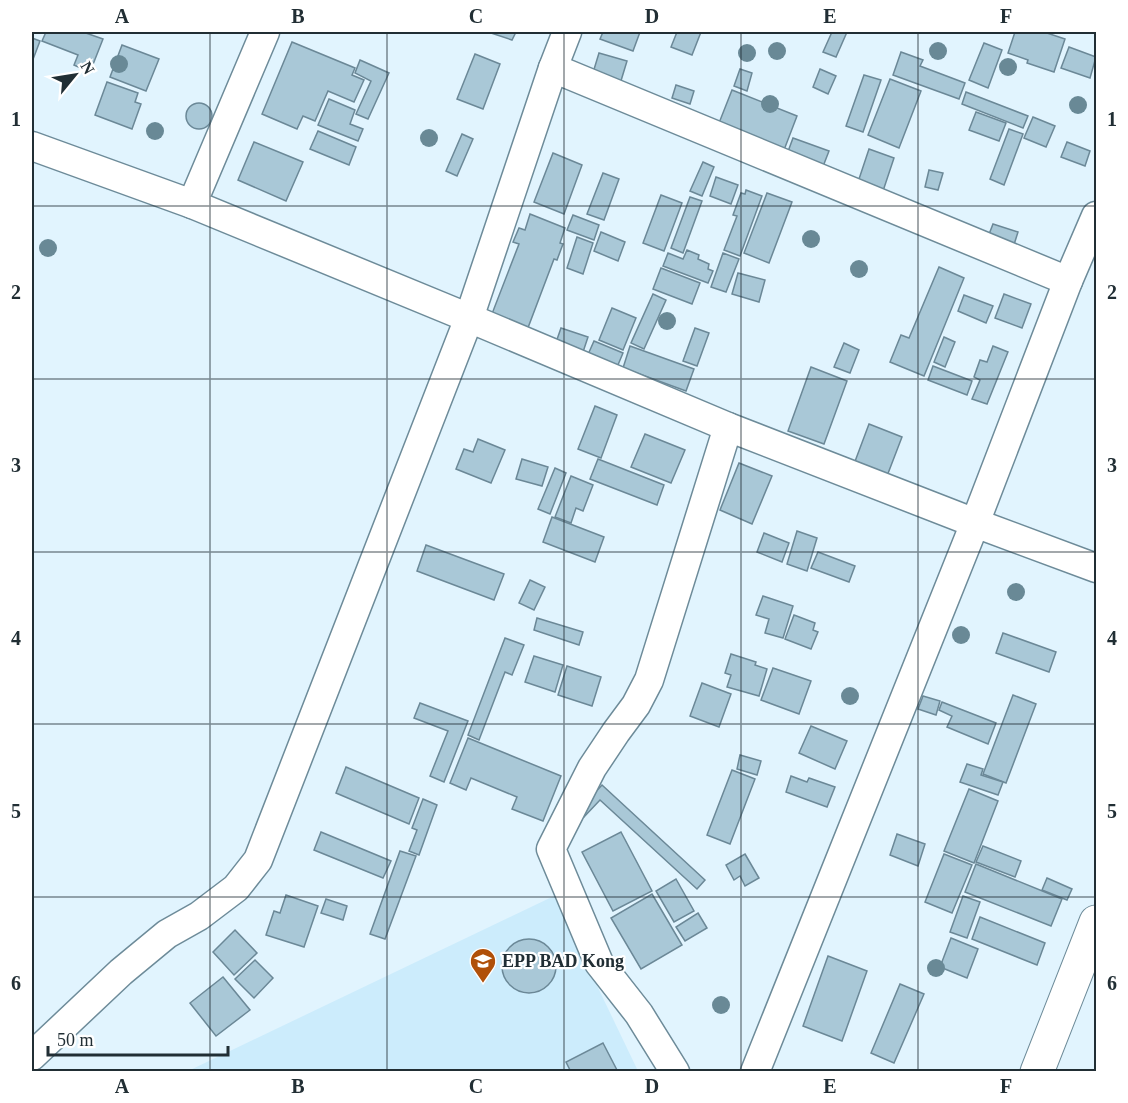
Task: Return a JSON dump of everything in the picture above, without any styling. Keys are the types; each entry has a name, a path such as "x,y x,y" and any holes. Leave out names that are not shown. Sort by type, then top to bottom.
{"street":[{"path":"192,204 265,32"},
{"path":"32,1056 121,972 167,934 199,916 236,888 258,860 469,318 567,32"},
{"path":"553,68 1068,281"},
{"path":"32,146 192,204 729,427 1096,568"},
{"path":"755,1071 975,523 1068,281 1096,216"},
{"path":"675,1071 639,1014 599,963 551,849 592,768 636,705 649,680 729,427"},
{"path":"1037,1071 1096,922"}],"shaded area":[{"name":"EPP BAD Kong","path":"554,896 638,1071 186,1072"}],"building":[{"path":"46,32 83,32 103,39 90,72 74,65 78,55 42,41"},
{"path":"488,32 516,32 512,40"},
{"path":"603,32 640,32 633,51 600,39"},
{"path":"677,32 701,32 692,55 671,47"},
{"path":"832,32 847,32 836,57 823,52"},
{"path":"1015,32 1044,32 1065,39 1054,72 1027,63 1028,60 1008,53"},
{"path":"32,38 40,41 32,62"},
{"path":"292,42 355,68 352,75 364,80 354,102 328,91 315,121 303,116 297,129 262,114"},
{"path":"984,43 1002,50 988,88 969,80"},
{"path":"122,45 159,59 146,91 110,77"},
{"path":"1069,47 1096,57 1090,78 1061,68"},
{"path":"901,52 923,60 920,66 965,83 959,99 893,75"},
{"path":"599,53 627,61 620,84 592,76"},
{"path":"475,54 500,64 483,109 457,99"},
{"path":"360,60 389,73 368,119 356,114 371,81 355,73"},
{"path":"740,69 752,73 747,91 734,86"},
{"path":"820,69 836,76 828,94 813,87"},
{"path":"864,75 881,80 863,132 846,126"},
{"path":"890,79 921,91 899,148 868,135"},
{"path":"107,82 138,93 135,102 141,104 132,129 95,115"},
{"path":"676,85 694,91 690,104 672,98"},
{"path":"732,90 797,116 784,150 719,123"},
{"path":"966,92 1028,116 1023,128 962,104"},
{"path":"329,99 355,110 350,124 363,129 358,141 318,125"},
{"path":"199,103 208,107 212,116 208,125 199,129 190,125 186,116 190,107"},
{"path":"976,112 1006,123 999,141 969,130"},
{"path":"1033,117 1055,126 1046,147 1024,138"},
{"path":"1009,129 1023,134 1004,185 990,179"},
{"path":"318,131 356,147 349,165 310,149"},
{"path":"462,134 473,139 457,176 446,171"},
{"path":"793,138 829,151 822,169 786,157"},
{"path":"254,142 303,162 286,201 238,180"},
{"path":"1067,142 1090,151 1085,166 1061,157"},
{"path":"869,149 894,158 883,191 858,182"},
{"path":"553,153 582,165 564,214 534,202"},
{"path":"703,162 714,167 702,196 690,191"},
{"path":"929,170 943,173 938,190 925,187"},
{"path":"603,173 619,179 604,220 587,214"},
{"path":"716,177 738,185 731,204 710,196"},
{"path":"746,190 762,196 740,256 724,250 737,216 733,215 741,193 745,194"},
{"path":"767,193 792,202 769,263 744,253"},
{"path":"661,195 682,203 664,251 643,243"},
{"path":"690,197 702,201 683,253 671,248"},
{"path":"530,214 565,228 560,243 563,244 557,260 554,259 526,333 490,319 519,244 513,242 519,228 525,230"},
{"path":"573,215 599,225 594,240 567,230"},
{"path":"993,224 1018,232 1012,251 986,242"},
{"path":"601,232 625,242 618,261 594,251"},
{"path":"577,237 593,243 583,274 567,268"},
{"path":"687,250 699,255 698,259 709,264 708,269 713,271 708,283 663,266 668,253 683,259"},
{"path":"723,253 739,259 726,292 711,287"},
{"path":"939,267 964,278 924,376 890,362 901,335 909,338"},
{"path":"661,268 700,283 692,304 653,289"},
{"path":"738,273 765,280 759,302 732,294"},
{"path":"653,294 666,300 644,349 631,343"},
{"path":"1004,294 1031,304 1022,328 995,318"},
{"path":"964,295 993,306 986,323 958,311"},
{"path":"612,308 636,318 623,350 599,340"},
{"path":"561,328 588,337 581,358 554,348"},
{"path":"695,328 709,333 697,366 683,361"},
{"path":"944,337 955,342 945,367 934,362"},
{"path":"594,341 623,353 615,372 586,359"},
{"path":"844,343 859,350 850,373 834,367"},
{"path":"630,346 694,369 686,391 623,368"},
{"path":"993,346 1008,352 987,404 972,399 980,380 974,377 980,360 987,362"},
{"path":"933,366 972,381 967,395 928,380"},
{"path":"811,367 847,381 824,444 788,431"},
{"path":"595,406 617,415 601,458 578,449"},
{"path":"869,424 902,437 887,476 854,464"},
{"path":"645,434 685,450 671,483 631,467"},
{"path":"478,439 505,450 491,483 456,469 464,449 473,452"},
{"path":"522,459 548,467 542,486 516,479"},
{"path":"598,459 664,485 657,505 590,479"},
{"path":"739,463 772,476 752,524 720,510"},
{"path":"555,468 566,473 550,514 538,509"},
{"path":"571,476 593,485 583,511 576,508 571,523 555,517"},
{"path":"552,517 604,537 595,562 543,542"},
{"path":"797,531 817,538 807,571 787,564"},
{"path":"764,533 789,543 782,562 757,552"},
{"path":"426,545 504,574 494,600 417,571"},
{"path":"818,552 855,566 849,582 811,568"},
{"path":"530,580 545,587 534,610 519,603"},
{"path":"763,596 793,606 783,638 765,633 769,619 756,615"},
{"path":"794,615 815,623 813,630 818,632 811,649 785,639"},
{"path":"537,618 583,632 579,645 534,630"},
{"path":"1003,633 1056,652 1049,672 996,653"},
{"path":"505,638 524,645 512,675 505,672 479,740 468,735"},
{"path":"731,654 756,662 755,665 767,669 759,696 727,687 731,675 725,673"},
{"path":"534,656 563,665 555,692 525,682"},
{"path":"567,666 601,677 592,706 558,695"},
{"path":"773,668 811,681 799,714 761,700"},
{"path":"702,683 731,694 719,727 690,716"},
{"path":"1013,695 1036,704 1006,783 983,774"},
{"path":"923,696 940,701 936,715 918,709"},
{"path":"942,702 996,723 988,744 947,727 952,716 939,710"},
{"path":"420,703 468,721 444,782 430,776 448,731 414,718"},
{"path":"811,726 847,741 835,769 799,753"},
{"path":"468,738 561,776 543,821 512,809 517,797 471,778 466,790 450,783"},
{"path":"740,755 761,761 757,775 737,769"},
{"path":"967,764 983,769 981,775 1003,782 998,795 960,782"},
{"path":"346,767 419,798 409,824 336,793"},
{"path":"732,770 755,779 730,844 707,835"},
{"path":"791,776 807,782 809,778 835,787 827,807 786,792"},
{"path":"602,785 705,880 697,889 600,800 584,817 578,811"},
{"path":"969,789 998,801 974,863 944,851"},
{"path":"423,799 437,805 419,855 409,851 417,830 412,828"},
{"path":"321,832 391,861 383,878 314,850"},
{"path":"621,832 652,891 613,911 582,852"},
{"path":"897,834 925,844 918,866 890,855"},
{"path":"983,846 1021,861 1015,877 976,862"},
{"path":"400,851 416,856 385,939 370,934"},
{"path":"745,854 759,878 745,886 740,876 734,880 726,865"},
{"path":"944,854 972,865 952,913 925,902"},
{"path":"976,864 1062,899 1051,926 965,892"},
{"path":"1047,878 1072,889 1067,900 1042,890"},
{"path":"676,879 694,911 674,922 656,891"},
{"path":"652,894 682,945 641,969 611,918"},
{"path":"286,895 318,906 304,947 266,935 274,911 280,913"},
{"path":"963,896 980,902 967,938 950,932"},
{"path":"326,899 347,906 343,920 321,913"},
{"path":"698,913 707,928 685,941 676,927"},
{"path":"980,917 1045,943 1037,965 972,939"},
{"path":"235,930 257,953 234,975 213,952"},
{"path":"951,938 978,949 967,978 940,967"},
{"path":"524,939 534,939 544,943 552,951 556,966 552,981 544,989 534,993 524,993 514,989 506,981 502,971 502,961 506,951 514,943"},
{"path":"828,956 867,971 842,1041 803,1026"},
{"path":"255,960 273,978 254,998 235,979"},
{"path":"223,977 250,1010 216,1036 190,1003"},
{"path":"900,984 924,994 894,1063 871,1053"},
{"path":"603,1043 618,1072 571,1072 566,1062"}],"place":[{"name":"EPP BAD Kong","path":"483,984"}]}
